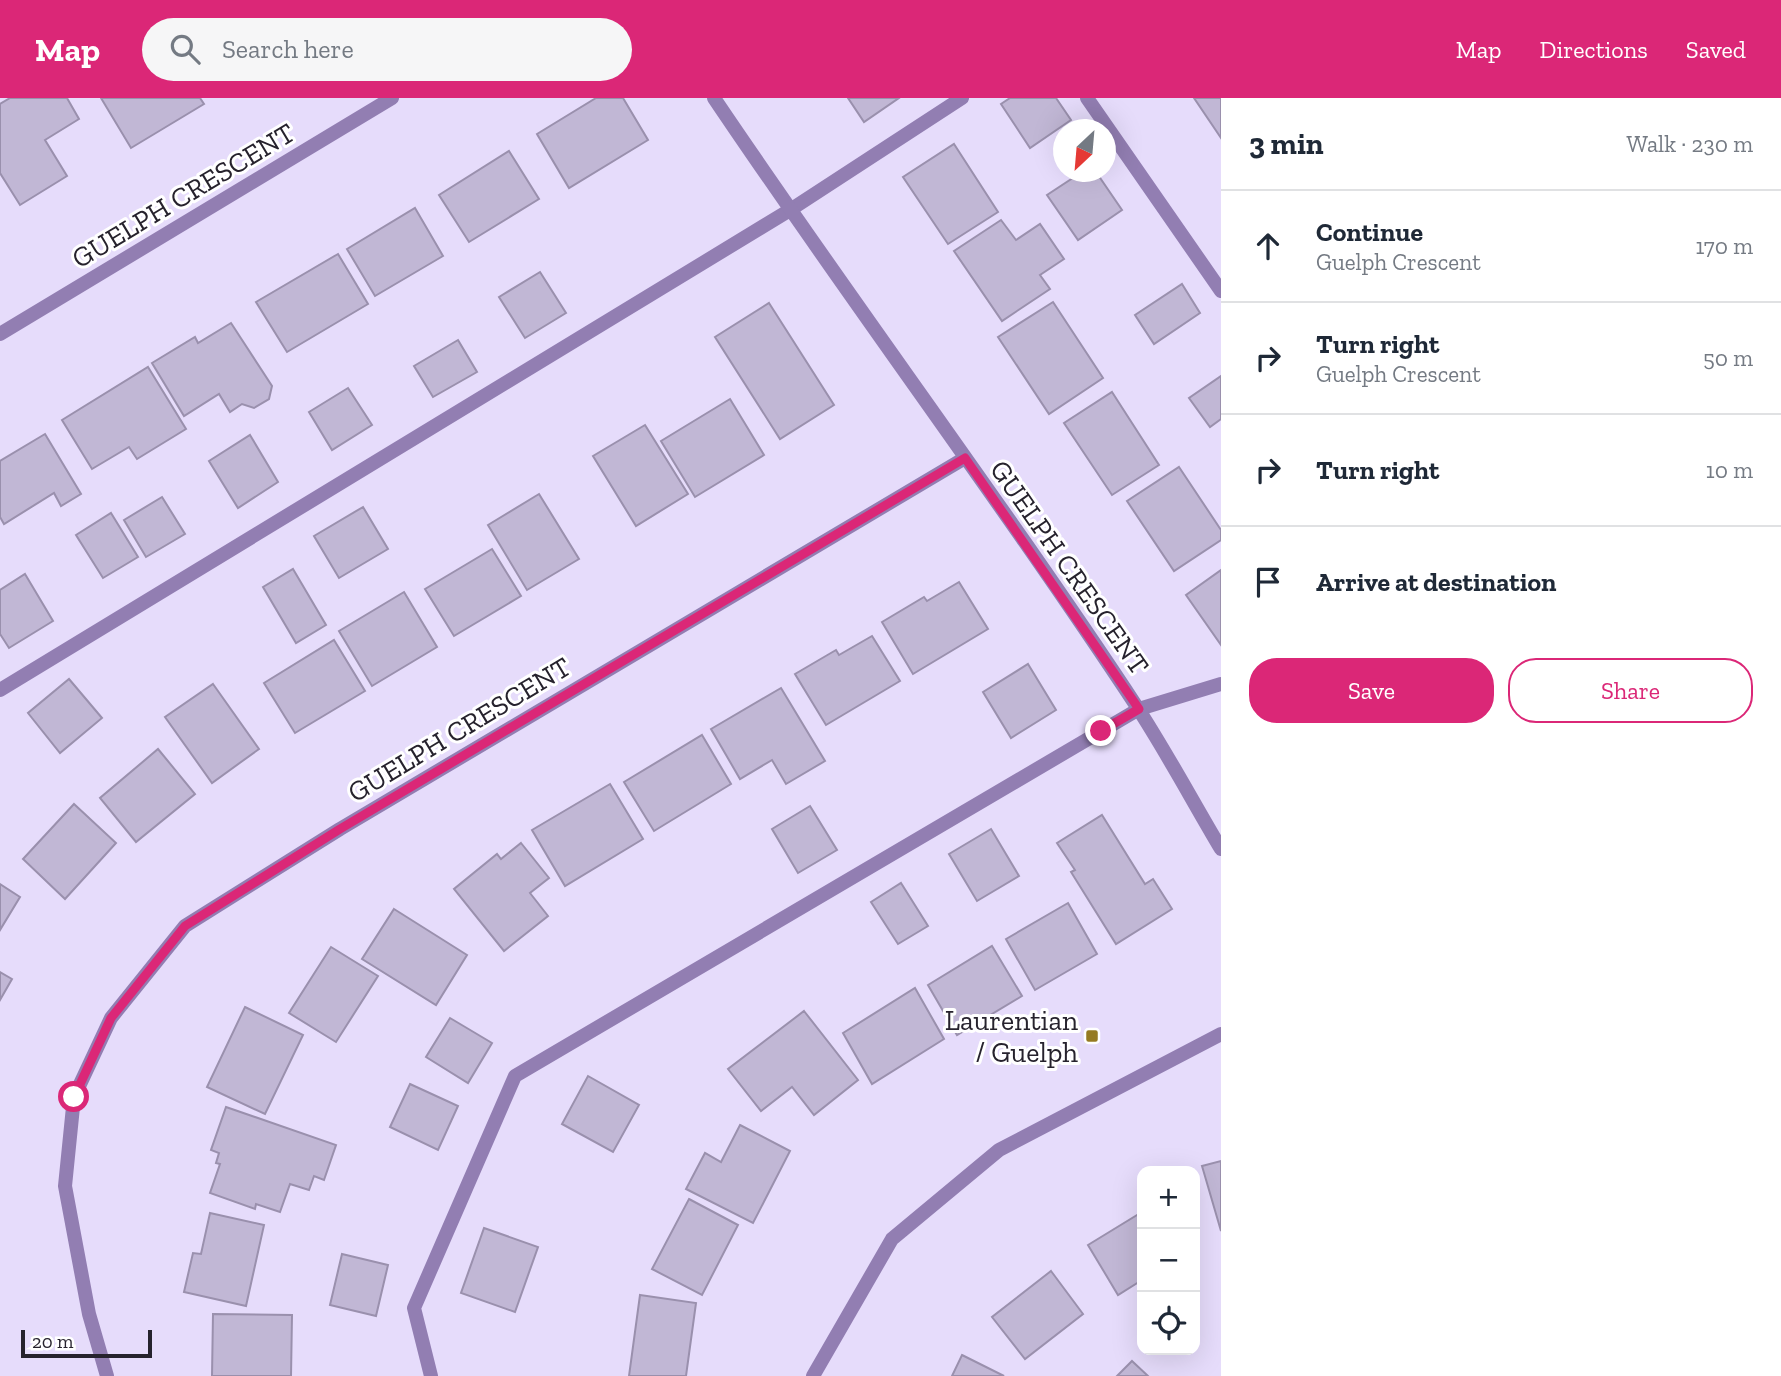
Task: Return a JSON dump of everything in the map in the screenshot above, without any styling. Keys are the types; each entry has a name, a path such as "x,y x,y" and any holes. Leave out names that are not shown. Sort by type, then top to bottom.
{"street":[{"name":"GUELPH CRESCENT","path":"0,334 392,98"},
{"name":"GUELPH CRESCENT","path":"715,98 790,210 1139,709 1221,849"},
{"path":"0,691 790,210 962,98"},
{"path":"1087,98 1221,291"},
{"name":"GUELPH CRESCENT","path":"107,1376 89,1314 65,1186 74,1097 111,1018 185,926 340,829 965,458"},
{"path":"431,1376 414,1308 515,1076 1139,709 1221,684"},
{"path":"813,1376 892,1239 988,1158 1221,1034"}],"building":[{"path":"10,98 67,98 79,119 45,140 67,176 20,205 0,173 0,104"},
{"path":"101,98 200,98 204,104 131,148"},
{"path":"596,98 623,98 648,140 569,188 537,134"},
{"path":"848,98 899,98 864,122"},
{"path":"1010,98 1056,98 1070,119 1053,119 1053,132 1030,148 1001,104"},
{"path":"1194,98 1221,98 1221,138"},
{"path":"954,144 998,212 948,244 903,177"},
{"path":"509,151 539,199 469,242 439,195"},
{"path":"1067,182 1103,182 1122,210 1078,240 1047,195"},
{"path":"415,208 443,256 375,296 347,249"},
{"path":"1001,220 1016,240 1040,224 1064,259 1040,275 1050,289 1002,321 954,251"},
{"path":"338,254 368,304 287,352 256,302"},
{"path":"540,272 566,313 525,338 499,297"},
{"path":"1182,284 1200,313 1154,344 1135,315"},
{"path":"1053,302 1103,378 1049,414 998,337"},
{"path":"769,303 834,405 780,439 715,337"},
{"path":"231,323 272,386 269,399 254,408 242,404 230,412 219,394 184,416 152,363 195,337 198,343"},
{"path":"458,340 477,372 433,397 414,366"},
{"path":"148,367 186,429 137,459 129,447 92,469 62,420"},
{"path":"1221,376 1221,419 1210,427 1189,398"},
{"path":"348,388 372,425 332,450 309,412"},
{"path":"1112,392 1159,465 1112,495 1064,423"},
{"path":"730,399 764,455 695,497 661,441"},
{"path":"645,425 688,494 636,526 593,456"},
{"path":"45,434 81,494 61,506 54,493 4,524 0,517 0,461"},
{"path":"250,435 278,482 238,508 209,461"},
{"path":"1179,467 1221,530 1221,540 1174,571 1127,501"},
{"path":"539,494 579,559 527,590 488,525"},
{"path":"162,497 185,534 146,557 124,520"},
{"path":"363,507 388,549 339,578 314,536"},
{"path":"111,513 138,557 103,578 76,535"},
{"path":"492,549 521,596 454,636 425,589"},
{"path":"293,569 326,625 296,643 263,587"},
{"path":"1221,570 1221,645 1186,595"},
{"path":"25,574 53,621 9,648 0,634 0,590"},
{"path":"959,582 988,629 913,674 882,622 924,597 927,601"},
{"path":"404,592 437,647 372,686 339,631"},
{"path":"872,636 900,681 826,725 795,674 836,650 839,655"},
{"path":"334,640 365,691 295,733 264,683"},
{"path":"1028,664 1056,710 1011,738 983,692"},
{"path":"69,679 102,718 60,753 28,713"},
{"path":"213,684 259,749 212,783 165,717"},
{"path":"781,688 825,761 786,784 772,760 740,779 711,729"},
{"path":"702,735 731,784 654,831 624,782"},
{"path":"158,749 195,794 136,842 100,798"},
{"path":"610,784 643,839 565,886 532,830"},
{"path":"74,804 116,843 65,899 23,859"},
{"path":"810,806 837,850 798,873 772,829"},
{"path":"1102,815 1145,884 1153,879 1172,909 1116,944 1071,872 1075,870 1057,843"},
{"path":"991,829 1019,876 977,901 949,854"},
{"path":"521,843 549,878 530,893 548,916 504,951 454,889 497,854 501,859"},
{"path":"901,883 928,926 898,944 871,902"},
{"path":"0,884 20,897 0,930"},
{"path":"1068,903 1097,954 1035,990 1006,939"},
{"path":"394,909 467,955 436,1005 362,959"},
{"path":"992,946 1022,996 957,1035 928,985"},
{"path":"331,947 378,976 336,1042 289,1013"},
{"path":"0,972 12,979 0,1000"},
{"path":"915,988 944,1039 872,1084 843,1033"},
{"path":"245,1007 303,1035 265,1114 207,1087"},
{"path":"804,1011 858,1080 814,1115 792,1087 761,1111 728,1069"},
{"path":"450,1018 492,1043 468,1083 426,1057"},
{"path":"588,1076 639,1105 613,1152 562,1124"},
{"path":"410,1084 458,1106 438,1150 390,1127"},
{"path":"226,1107 336,1145 324,1180 314,1176 309,1190 290,1184 280,1212 256,1204 255,1209 210,1193 220,1164 216,1163 219,1153 211,1150"},
{"path":"740,1125 790,1151 753,1223 686,1189 705,1153 721,1162"},
{"path":"1221,1161 1221,1231 1202,1166"},
{"path":"689,1199 738,1225 702,1295 652,1269"},
{"path":"210,1213 264,1225 246,1306 184,1292 193,1253 201,1254"},
{"path":"1137,1215 1137,1283 1118,1295 1088,1245"},
{"path":"484,1228 538,1247 515,1312 461,1293"},
{"path":"342,1254 388,1265 376,1316 330,1305"},
{"path":"1051,1271 1083,1314 1025,1359 992,1317"},
{"path":"640,1295 696,1303 686,1376 629,1376"},
{"path":"213,1314 292,1315 291,1376 212,1376"},
{"path":"962,1355 1004,1376 952,1376"},
{"path":"1132,1361 1148,1376 1117,1376"}],"place":[{"name":"Laurentian / Guelph","path":"1092,1036"}],"route":[{"path":"74,1097 111,1018 185,926 340,829 965,458 1139,709 1101,731"}]}
